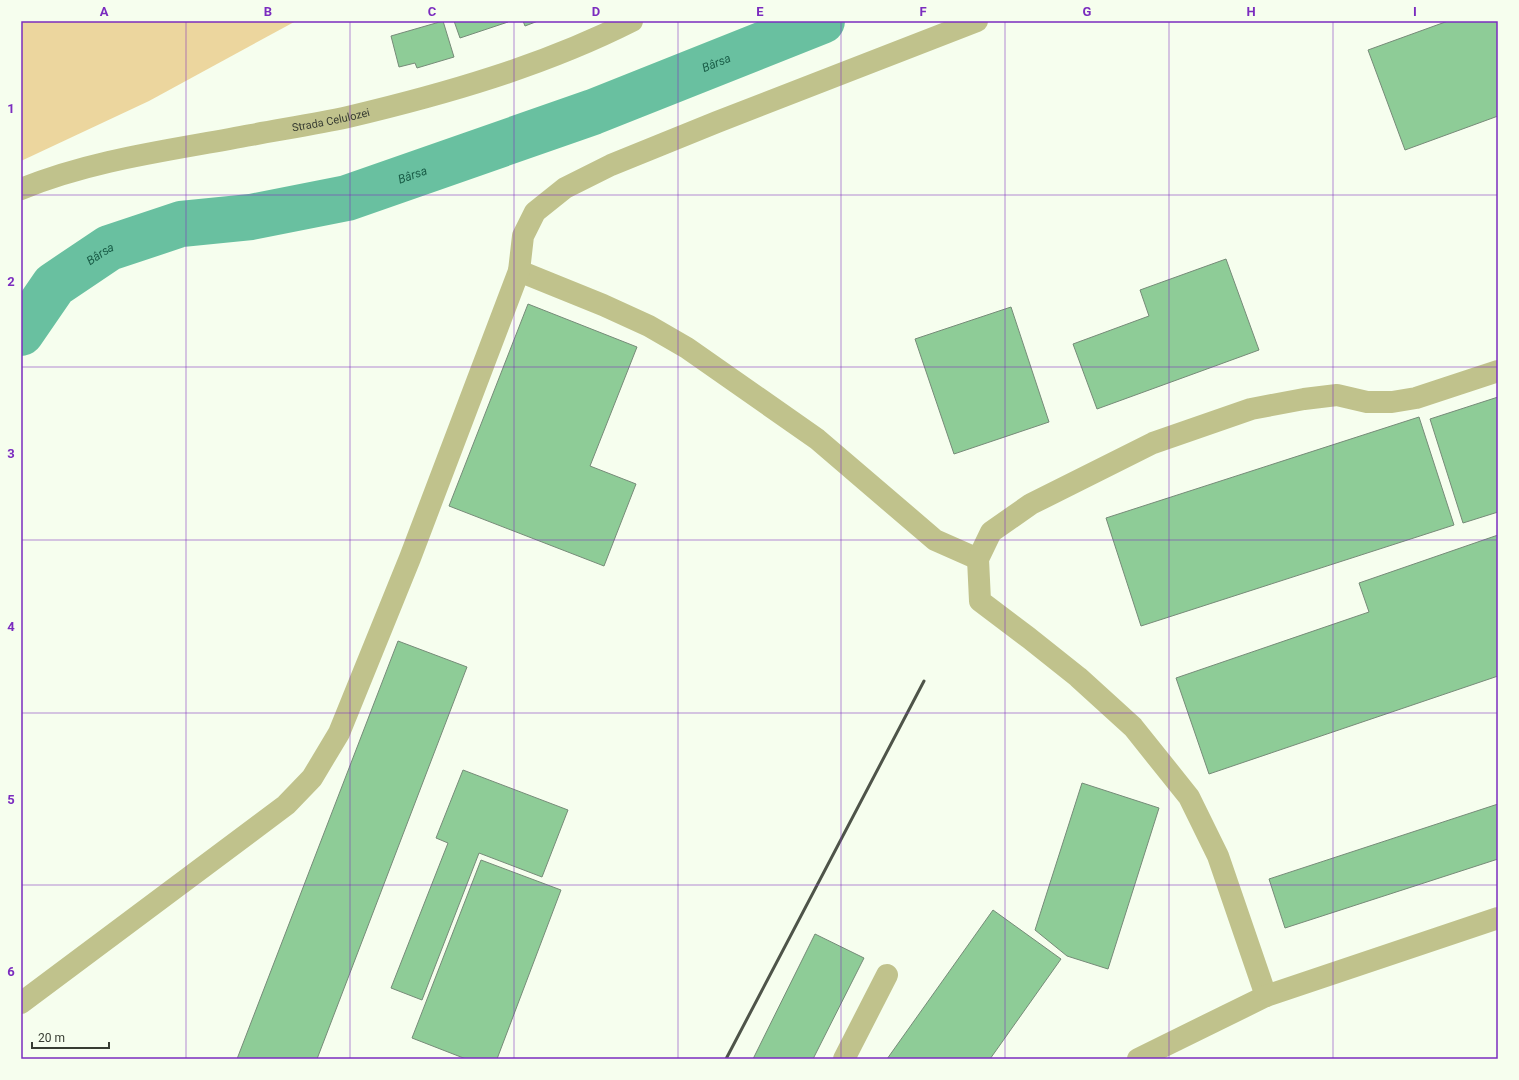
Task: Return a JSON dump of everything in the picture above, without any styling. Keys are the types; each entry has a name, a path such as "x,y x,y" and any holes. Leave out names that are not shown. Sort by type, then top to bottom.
{"street":[{"name":"Strada Celulozei","path":"21,189 74,170 130,157 347,117 459,88 549,58 632,21"},
{"path":"21,1003 286,806 312,778 339,733 410,558 519,271 523,236 535,212 565,188 611,165 977,21"},
{"path":"519,271 649,326 687,348 817,439 935,540 978,559"},
{"path":"1266,996 1218,856 1189,797 1133,727 1078,677 980,601 978,559 991,532 1032,504 1153,444 1250,409 1304,399 1337,395 1367,402 1392,402 1416,398 1498,371"},
{"path":"1138,1059 1266,996 1498,918"},
{"path":"844,1059 887,975"}],"shaded area":[{"path":"21,21 296,21 149,101 21,161"}],"building":[{"path":"443,21 454,57 417,68 415,63 399,67 391,36"},
{"path":"454,21 508,21 508,22 460,38"},
{"path":"523,21 538,21 525,26"},
{"path":"1448,21 1498,21 1498,116 1405,150 1368,50"},
{"path":"1226,259 1259,350 1097,409 1073,344 1149,316 1140,290"},
{"path":"528,304 637,347 590,466 636,484 604,566 449,506"},
{"path":"1011,307 1049,422 954,454 915,339"},
{"path":"1498,397 1498,512 1463,523 1430,419"},
{"path":"1419,417 1454,525 1141,626 1106,518"},
{"path":"1498,535 1498,676 1209,774 1176,678 1369,612 1359,583"},
{"path":"398,641 467,667 317,1059 237,1059"},
{"path":"463,770 568,810 542,877 479,853 422,1000 391,988 448,843 436,838"},
{"path":"1082,783 1159,808 1108,969 1067,956 1035,930"},
{"path":"1498,804 1498,859 1285,928 1269,879"},
{"path":"481,860 561,890 497,1059 466,1059 412,1038"},
{"path":"993,910 1061,959 990,1059 887,1059"},
{"path":"815,934 864,958 813,1059 753,1059"}],"waterway":[{"name":"Bârsa","path":"21,333 54,285 109,248 181,224 251,217 347,198 593,112 822,21"}],"railway":[{"path":"726,1059 924,681"}]}
